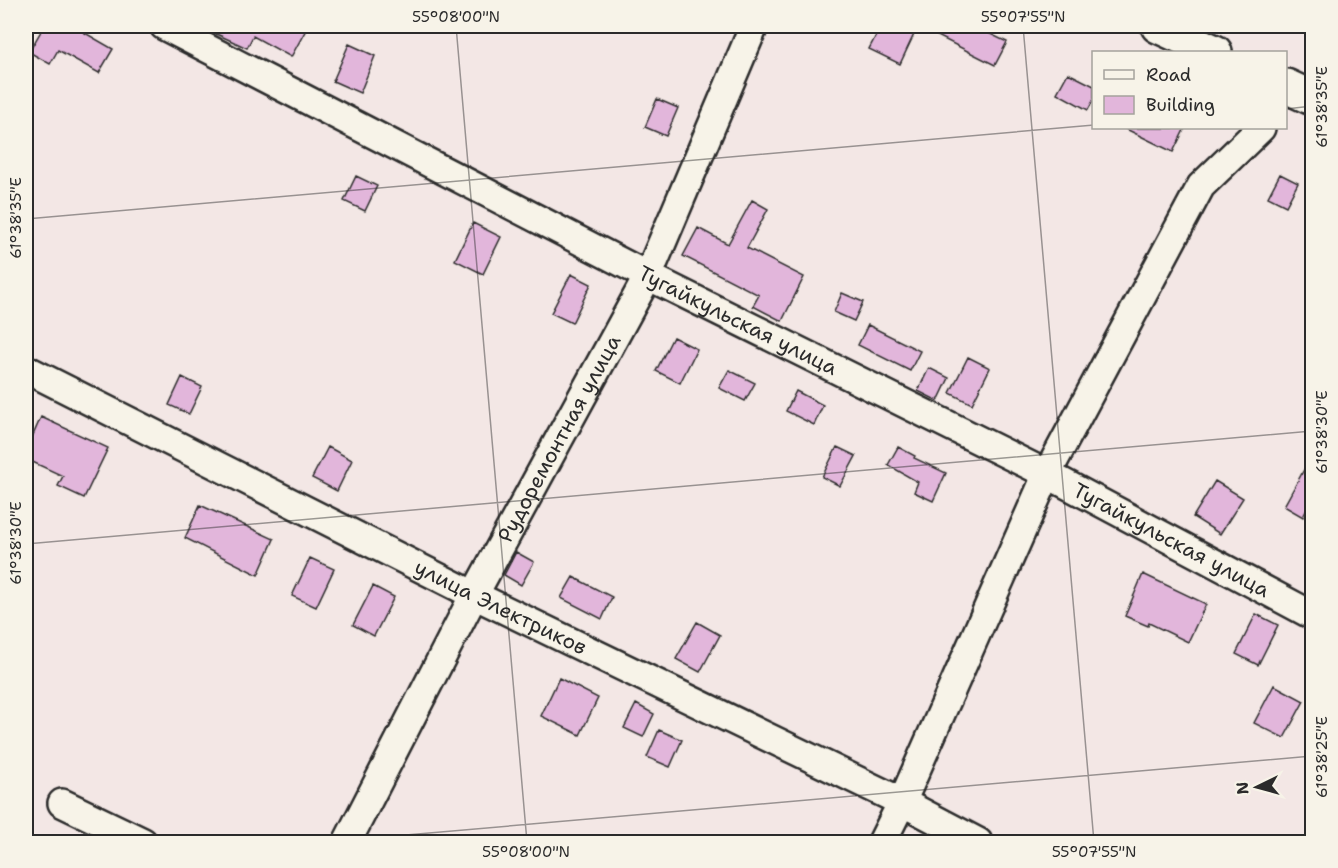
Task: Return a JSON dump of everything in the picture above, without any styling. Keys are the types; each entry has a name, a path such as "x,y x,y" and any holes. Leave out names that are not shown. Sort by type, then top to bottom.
{"street":[{"name":"Тугайкульская улица","path":"164,26 648,276 1047,474 1312,615"},
{"name":"Рудоремонтная улица","path":"347,843 474,595 648,276 754,26"},
{"path":"1158,26 1213,51"},
{"path":"882,843 1047,474 1201,186 1260,129"},
{"name":"улица Электриков","path":"26,369 474,595 902,802 978,843"},
{"path":"62,803 143,843"}],"building":[{"path":"44,26 73,26 113,49 99,73 58,50 50,64 29,52"},
{"path":"199,26 308,26 291,57 253,36 247,48"},
{"path":"881,26 918,26 900,64 869,49"},
{"path":"918,26 974,26 1007,42 995,65"},
{"path":"349,44 375,56 360,93 333,81"},
{"path":"1068,73 1092,85 1092,103 1088,110 1057,93"},
{"path":"657,99 678,108 666,136 645,127"},
{"path":"1126,129 1184,129 1173,152"},
{"path":"1280,174 1298,183 1286,206 1268,197"},
{"path":"356,176 377,186 365,211 344,201"},
{"path":"752,200 768,209 747,248 804,277 782,321 753,306 759,295 683,256 698,228 728,244"},
{"path":"473,223 501,237 483,274 455,260"},
{"path":"571,274 591,284 572,323 551,313"},
{"path":"842,293 863,302 854,321 834,312"},
{"path":"868,325 920,351 910,371 858,345"},
{"path":"673,337 697,349 680,383 656,371"},
{"path":"968,357 990,368 972,404 950,393"},
{"path":"929,368 949,378 938,401 918,391"},
{"path":"729,370 755,383 745,401 719,388"},
{"path":"182,377 202,387 189,414 169,405"},
{"path":"796,391 823,405 814,425 786,411"},
{"path":"41,417 108,448 84,498 58,486 63,476 26,459 26,451"},
{"path":"328,447 352,460 337,491 312,478"},
{"path":"837,447 856,456 840,486 822,477"},
{"path":"898,447 915,456 914,458 946,473 933,501 914,492 918,482 888,465"},
{"path":"1312,455 1312,499 1303,517 1284,506"},
{"path":"1215,481 1243,498 1220,534 1193,517"},
{"path":"200,505 274,539 258,575 185,538"},
{"path":"516,552 534,562 521,585 504,575"},
{"path":"310,558 334,569 316,607 292,596"},
{"path":"1143,574 1206,604 1188,642 1149,623 1148,626 1125,616"},
{"path":"573,577 612,597 602,619 561,598"},
{"path":"373,586 394,597 374,636 353,625"},
{"path":"1256,614 1278,625 1258,665 1236,654"},
{"path":"697,622 720,635 700,672 676,659"},
{"path":"559,678 598,698 580,735 541,716"},
{"path":"1274,685 1304,701 1284,738 1254,723"},
{"path":"636,704 654,714 643,737 624,728"},
{"path":"659,730 682,740 670,767 647,757"}]}
